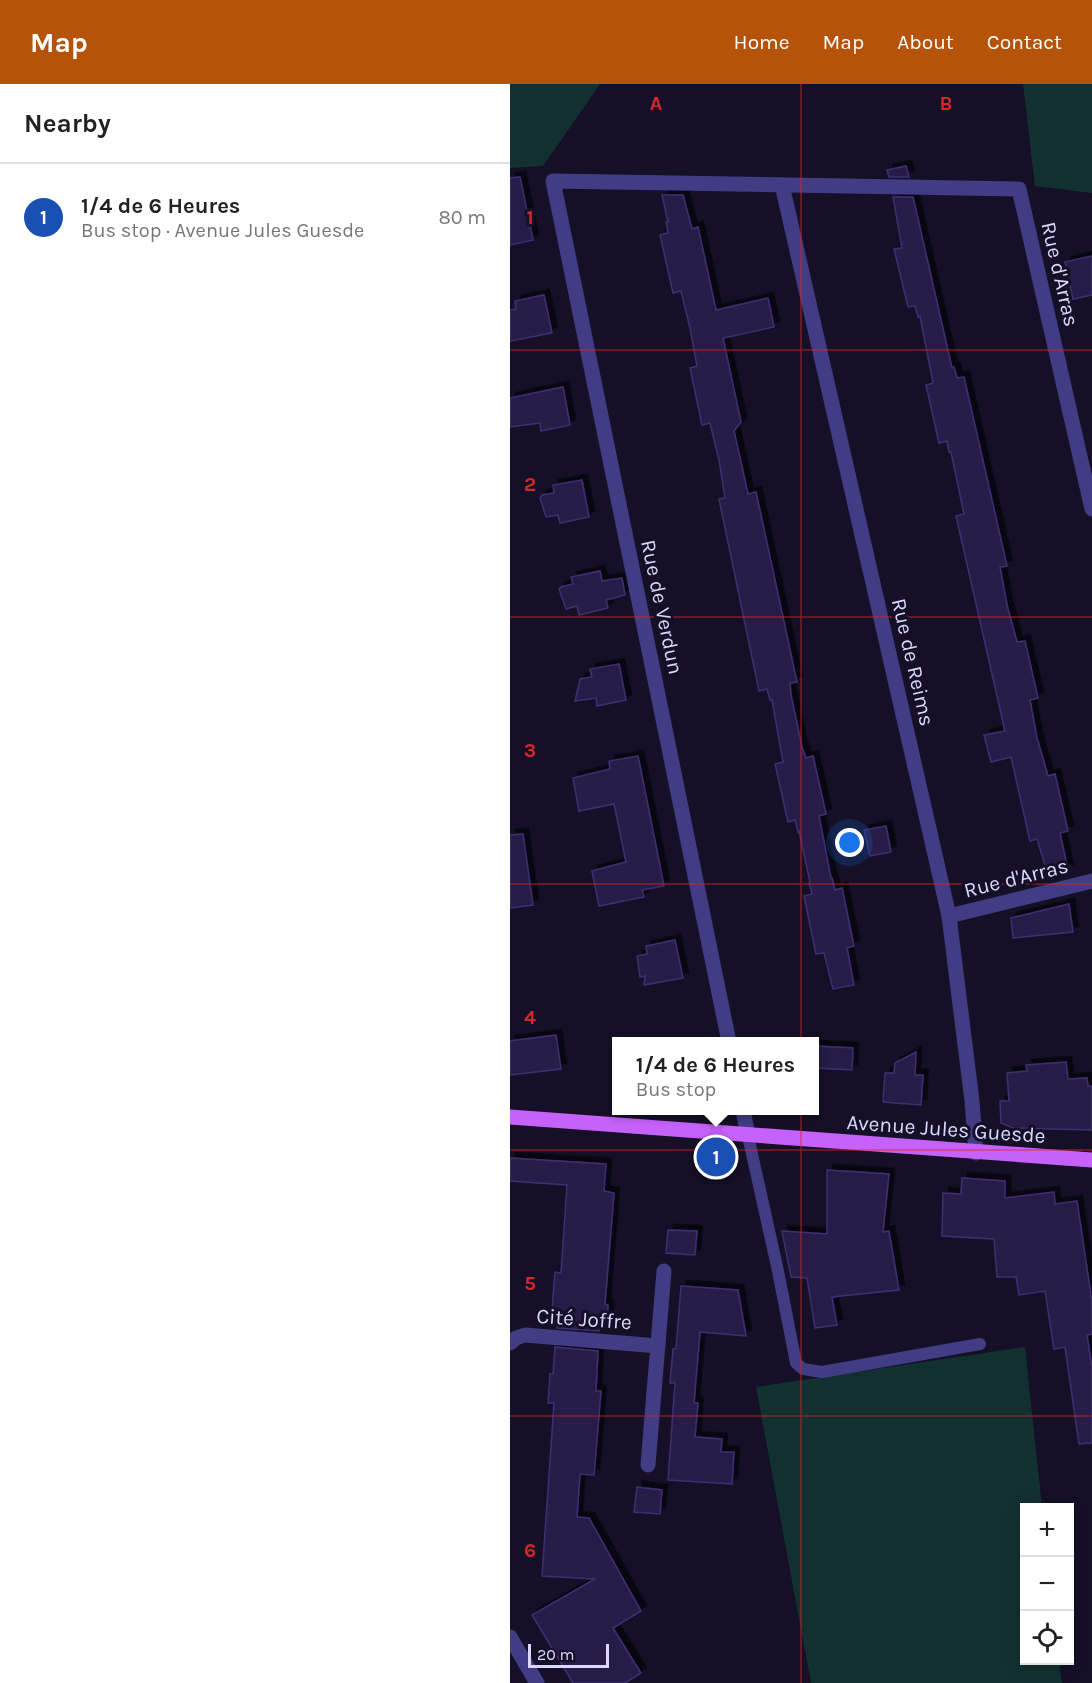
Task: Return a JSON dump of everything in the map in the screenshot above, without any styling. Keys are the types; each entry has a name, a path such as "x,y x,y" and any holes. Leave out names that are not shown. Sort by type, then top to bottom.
{"main road":[{"name":"Avenue Jules Guesde","path":"510,1117 1092,1160"}],"street":[{"name":"Rue de Verdun","path":"728,1037 553,181 782,185"},
{"name":"Rue d'Arras","path":"782,185 1019,189 1092,508"},
{"name":"Rue de Reims","path":"782,185 949,916 972,1101 976,1153"},
{"name":"Rue d'Arras","path":"949,916 1092,881"},
{"path":"744,1115 748,1136"},
{"name":"Cité Joffre","path":"648,1465 664,1271"},
{"name":"Cité Joffre","path":"510,1343 525,1335 658,1346"},
{"path":"510,1637 537,1683"}],"lane":[{"path":"748,1136 796,1363 803,1369 822,1372 980,1344"}],"green space":[{"path":"510,84 600,84 543,166 510,168"},
{"path":"1023,84 1092,84 1092,193 1035,186"},
{"path":"1025,1347 1042,1503 1020,1503 1020,1665 1060,1665 1062,1683 811,1683 756,1387"}],"building":[{"path":"906,166 909,177 889,177 887,170"},
{"path":"520,177 533,240 510,245 510,178"},
{"path":"662,195 683,195 692,229 698,227 716,310 768,298 774,327 723,338 741,422 734,431 748,494 756,492 797,682 790,683 802,747 806,758 813,756 826,814 819,816 831,878 835,890 842,888 854,946 847,948 854,985 833,989 824,953 816,954 804,896 812,894 799,831 795,820 788,822 775,764 783,762 772,700 770,700 767,689 759,691 719,499 725,498 719,460 710,423 702,425 690,368 697,366 690,328 681,291 673,293 660,235 668,233"},
{"path":"893,197 913,197 952,368 954,367 957,378 964,377 1007,566 1000,567 1007,605 1017,642 1025,641 1038,698 1030,700 1037,738 1048,776 1055,774 1068,831 1060,833 1068,870 1048,875 1037,839 1030,841 1011,757 991,762 984,735 1005,731 956,516 964,514 951,452 949,452 947,441 939,443 926,385 933,383 920,316 918,317 915,306 908,307 894,249 902,248"},
{"path":"1092,256 1092,295 1073,299 1065,262"},
{"path":"544,295 552,333 510,341 510,310 516,309 515,301"},
{"path":"563,387 570,425 541,431 540,423 510,427 510,398"},
{"path":"582,480 589,517 560,523 558,515 546,517 540,498 542,495 554,493 553,485"},
{"path":"600,571 602,581 622,578 625,595 606,600 608,608 579,615 577,606 566,609 559,589 573,584 571,577"},
{"path":"619,664 626,700 597,706 596,698 575,701 580,679 592,677 590,669"},
{"path":"638,756 664,886 642,890 644,897 599,906 592,871 626,862 614,804 579,811 573,778 610,769 609,761"},
{"path":"886,826 891,852 870,856 864,830"},
{"path":"523,834 533,905 510,908 510,835"},
{"path":"1069,904 1073,932 1013,938 1011,918"},
{"path":"675,940 683,978 644,985 645,976 640,977 637,956 647,954 646,946"},
{"path":"556,1035 561,1069 510,1075 510,1041"},
{"path":"819,1046 853,1048 852,1070 819,1068"},
{"path":"916,1052 915,1075 923,1075 921,1105 883,1102 885,1073 894,1073 895,1063"},
{"path":"1066,1062 1068,1079 1087,1078 1088,1086 1092,1086 1092,1130 1013,1128 1001,1123 1000,1101 1009,1101 1007,1073 1027,1071 1026,1065"},
{"path":"510,1158 606,1164 604,1191 614,1193 605,1304 608,1305 607,1327 600,1326 599,1331 557,1328 557,1323 551,1323 555,1272 561,1273 567,1185 510,1181"},
{"path":"827,1170 889,1174 883,1232 889,1231 899,1290 832,1297 837,1325 815,1328 807,1278 791,1277 782,1231 827,1234"},
{"path":"962,1178 1005,1181 1005,1198 1054,1192 1055,1204 1077,1201 1092,1302 1092,1334 1087,1335 1092,1368 1092,1443 1079,1444 1065,1347 1054,1349 1045,1291 1019,1295 1016,1277 997,1277 994,1239 942,1236 943,1193 961,1194"},
{"path":"668,1230 697,1231 695,1255 666,1253"},
{"path":"681,1286 738,1290 746,1336 700,1332 694,1403 698,1403 695,1437 722,1439 721,1452 734,1452 732,1484 668,1480 675,1383 670,1383 673,1349 676,1349"},
{"path":"555,1347 598,1351 596,1391 601,1391 594,1475 580,1474 577,1517 589,1518 641,1611 613,1628 641,1673 625,1683 573,1683 532,1615 595,1579 542,1576 554,1403 548,1403"},
{"path":"637,1487 662,1490 660,1514 634,1512"}],"place":[{"name":"1/4 de 6 Heures","path":"716,1157"}]}
